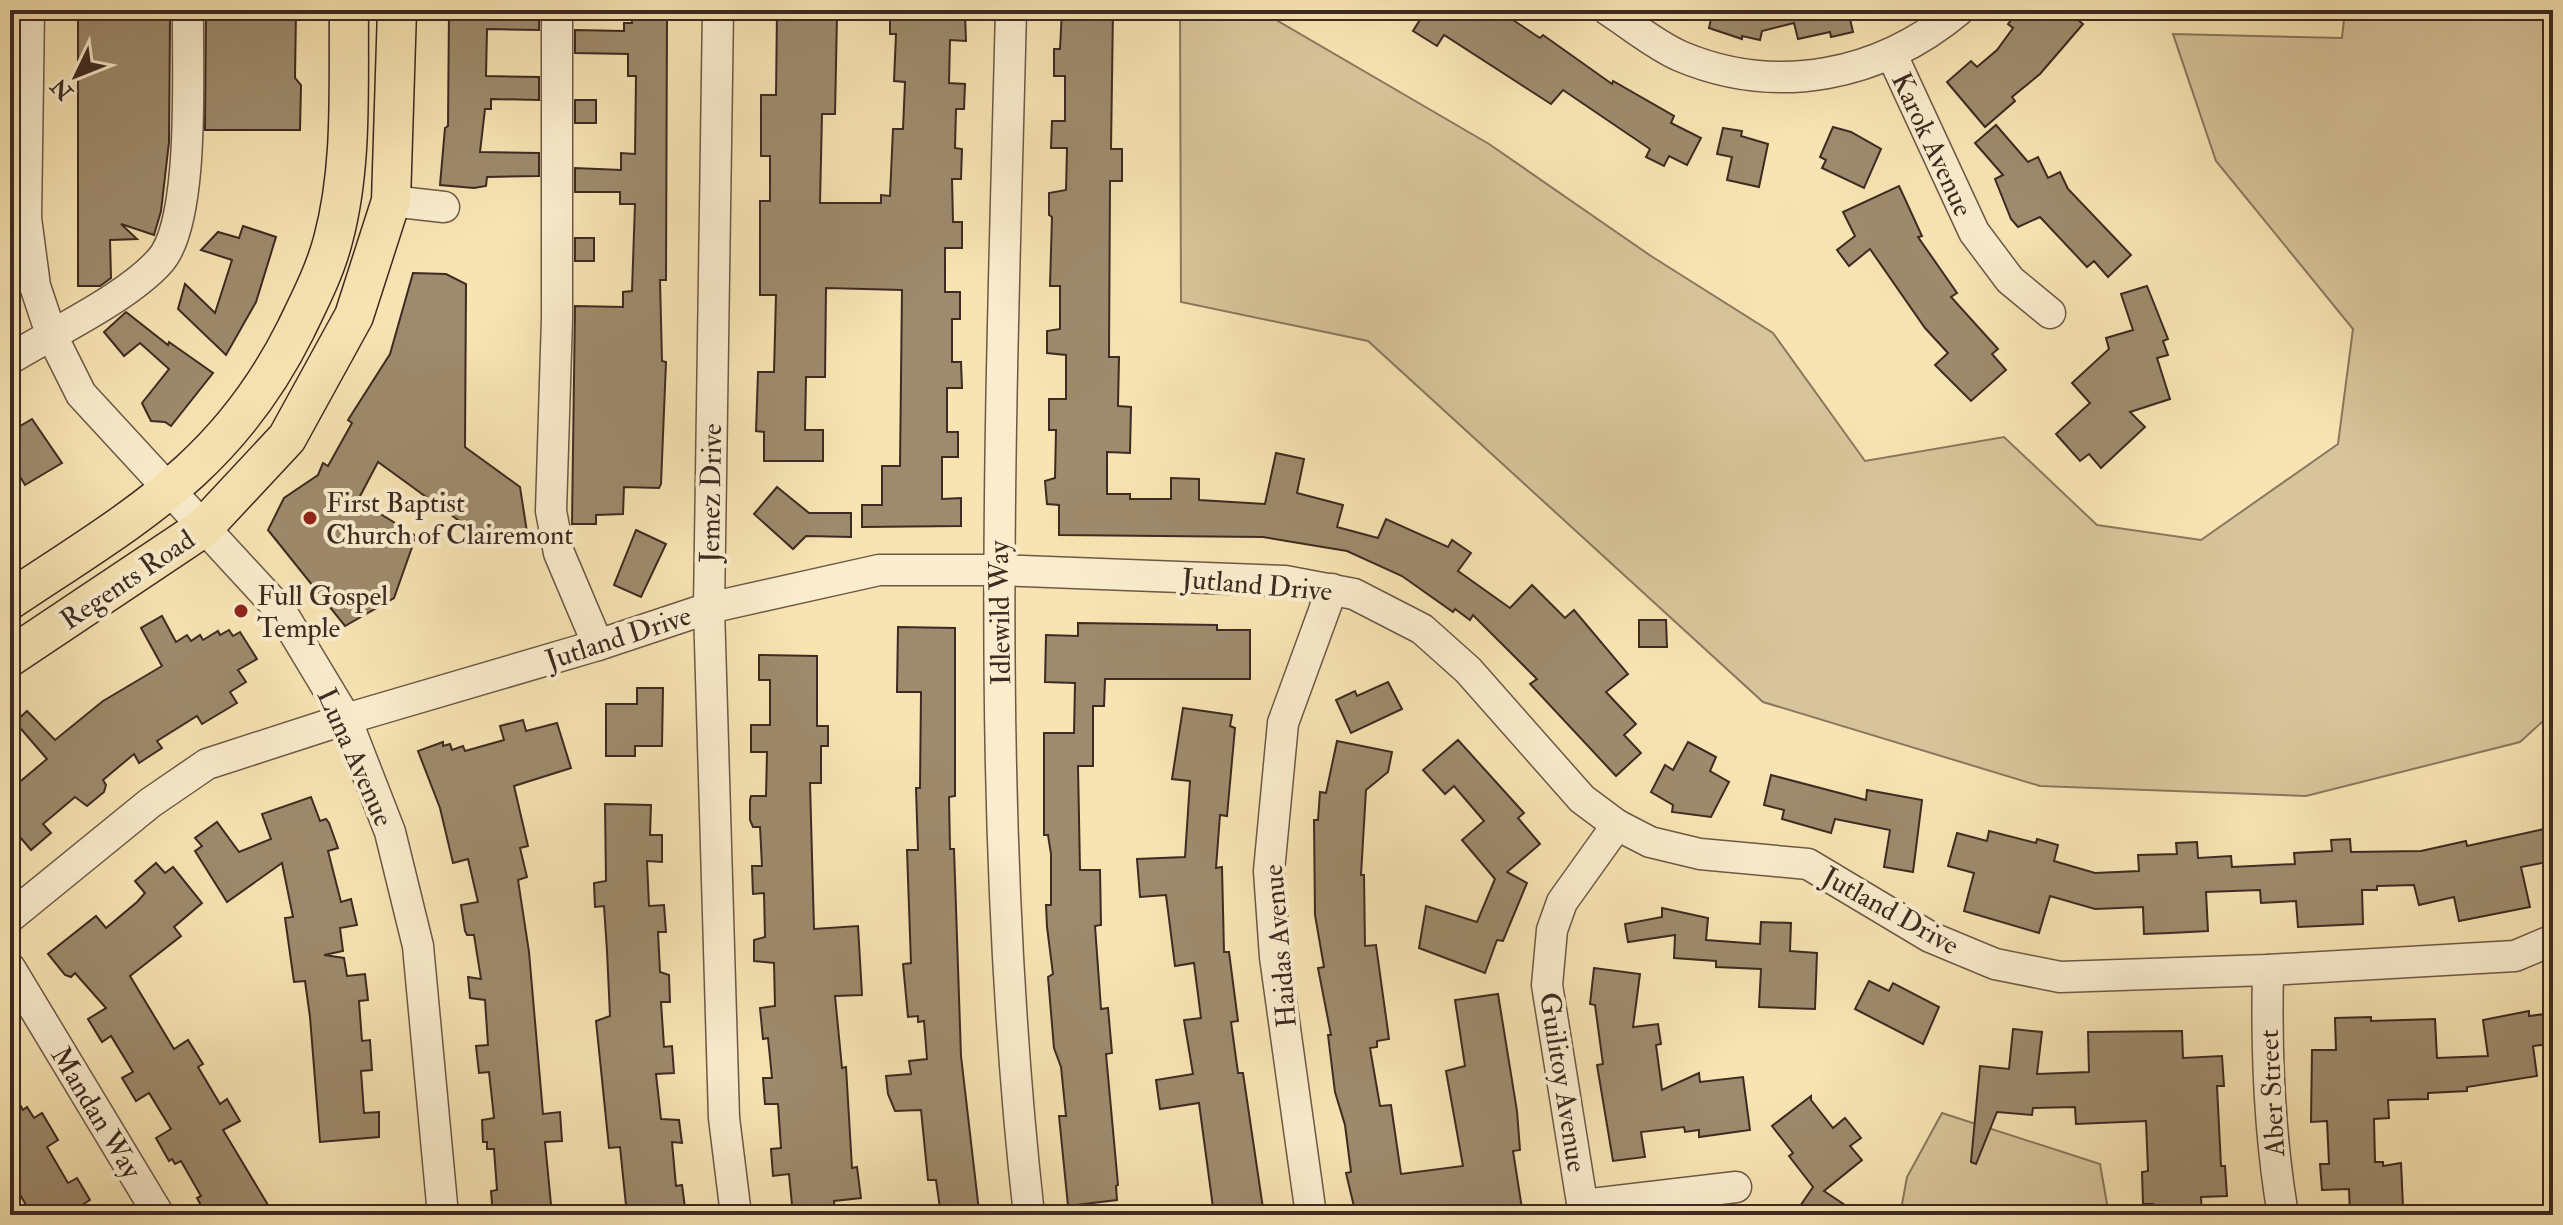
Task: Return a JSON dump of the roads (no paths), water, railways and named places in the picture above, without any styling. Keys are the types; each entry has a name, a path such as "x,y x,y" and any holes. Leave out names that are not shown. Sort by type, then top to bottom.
{"main road":[{"name":"Regents Road","path":"10,600 169,491 229,435 271,379 314,292 334,239 347,153 349,10"},
{"name":"Regents Road","path":"10,657 203,528 287,438 354,316 391,201 397,10"}],"street":[{"name":"Luna Avenue","path":"29,10 26,218 35,286 51,334 81,394 281,611 346,719 390,832 418,946 443,1215"},
{"path":"10,359 142,278 170,249 185,184 188,10"},
{"path":"557,10 557,318 551,511 559,553 598,645"},
{"name":"Jemez Drive","path":"718,10 709,608 724,1118 736,1215"},
{"name":"Idlewild Way","path":"1011,10 997,570 1005,912 1029,1215"},
{"name":"Karok Avenue","path":"1608,10 1679,55 1745,75 1781,78 1843,72 1892,55 1974,232 2010,280 2050,313"},
{"path":"1892,55 1929,35 1959,10"},
{"path":"391,201 444,207"},
{"name":"Jutland Drive","path":"10,917 150,803 207,764 709,608 879,570 997,570 1285,581 1354,594 1422,629 1468,670 1582,799 1617,825 1650,842 1700,854 1808,864 1930,937 1995,964 2060,977 2268,970 2515,956 2553,940"},
{"name":"Haidas Avenue","path":"1311,1215 1275,957 1269,871 1283,723 1332,589"},
{"name":"Guilitoy Avenue","path":"1584,1210 1547,985 1552,930 1562,902 1617,825"},
{"name":"Mandan Way","path":"10,968 159,1215"},
{"name":"Aber Street","path":"2268,970 2266,1067 2274,1159 2283,1215"},
{"path":"1584,1210 1736,1187"}],"place":[{"name":"First Baptist Church of Clairemont","path":"310,518"},
{"name":"Full Gospel Temple","path":"241,611"}]}
